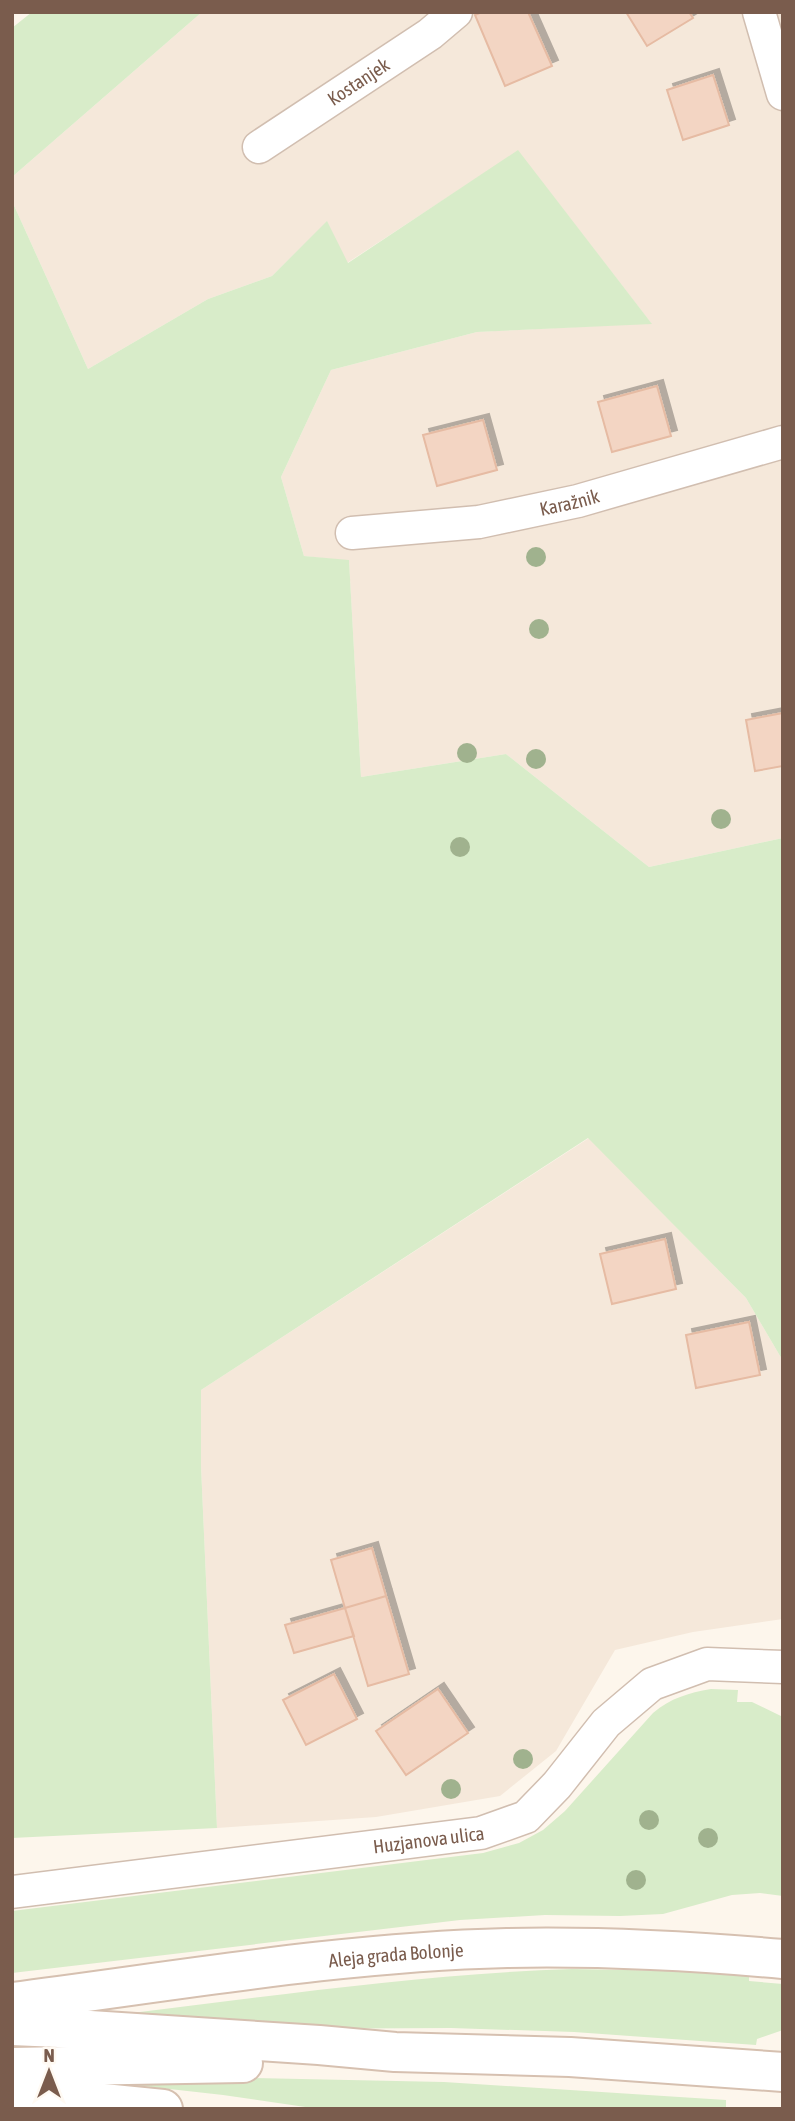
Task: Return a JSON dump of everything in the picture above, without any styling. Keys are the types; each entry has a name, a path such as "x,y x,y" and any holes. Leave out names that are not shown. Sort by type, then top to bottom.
{"main road":[{"name":"Aleja grada Bolonje","path":"12,2001 305,1963 444,1951 586,1948 770,1958"},
{"path":"12,2026 395,2052 570,2057 783,2073"},
{"path":"12,2067 231,2064 395,2052"},
{"path":"12,2094 163,2109"}],"street":[{"name":"Kostanjek","path":"259,148 430,34 456,12"},
{"path":"759,12 783,94"},
{"name":"Karažnik","path":"352,533 479,522 578,501 783,442"},
{"name":"Huzjanova ulica","path":"12,1892 481,1833 526,1817 557,1785 606,1723 652,1684 708,1664 783,1667"}],"shaded area":[{"path":"202,12 783,12 783,838 649,867 506,754 361,777 349,561 304,556 281,477 331,370 477,332 651,323 518,151 347,263 327,222 272,276 208,299 88,369 12,201 12,177"},
{"path":"589,1138 746,1298 783,1361 783,1619 693,1632 615,1650 556,1751 500,1796 376,1817 217,1828 201,1466 201,1390"}],"green space":[{"path":"32,12 202,12 12,177 12,28"},
{"path":"518,150 652,324 477,332 331,370 281,477 304,556 349,560 361,777 506,754 649,867 783,838 783,1361 746,1298 588,1138 201,1390 201,1466 217,1828 12,1838 12,201 88,369 208,299 272,276 327,221 348,263"},
{"path":"711,1689 738,1690 737,1702 752,1702 783,1717 783,1896 760,1893 732,1895 663,1914 545,1915 460,1920 12,1973 12,1911 483,1853 519,1843 543,1830 565,1811 653,1713 680,1697"},
{"path":"572,1969 749,1975 749,1981 783,1984 783,2030 757,2039 756,2045 574,2032 451,2028 258,2029 124,2014 403,1981"},
{"path":"112,2075 444,2082 726,2100 726,2109 319,2109 98,2081"}],"building":[{"path":"482,12 528,12 552,66 505,86 475,15"},
{"path":"626,12 689,12 693,18 647,46"},
{"path":"713,75 729,125 683,140 667,90"},
{"path":"657,386 671,436 612,452 598,402"},
{"path":"483,420 497,470 437,486 423,435"},
{"path":"783,713 783,766 755,771 746,720"},
{"path":"665,1239 676,1289 612,1304 600,1254"},
{"path":"749,1322 760,1375 696,1388 686,1335"},
{"path":"372,1548 386,1596 345,1608 331,1560"},
{"path":"386,1596 409,1674 368,1686 345,1608"},
{"path":"345,1608 354,1636 294,1653 285,1625"},
{"path":"334,1674 357,1719 306,1745 283,1700"},
{"path":"438,1689 468,1733 406,1775 376,1731"}]}
